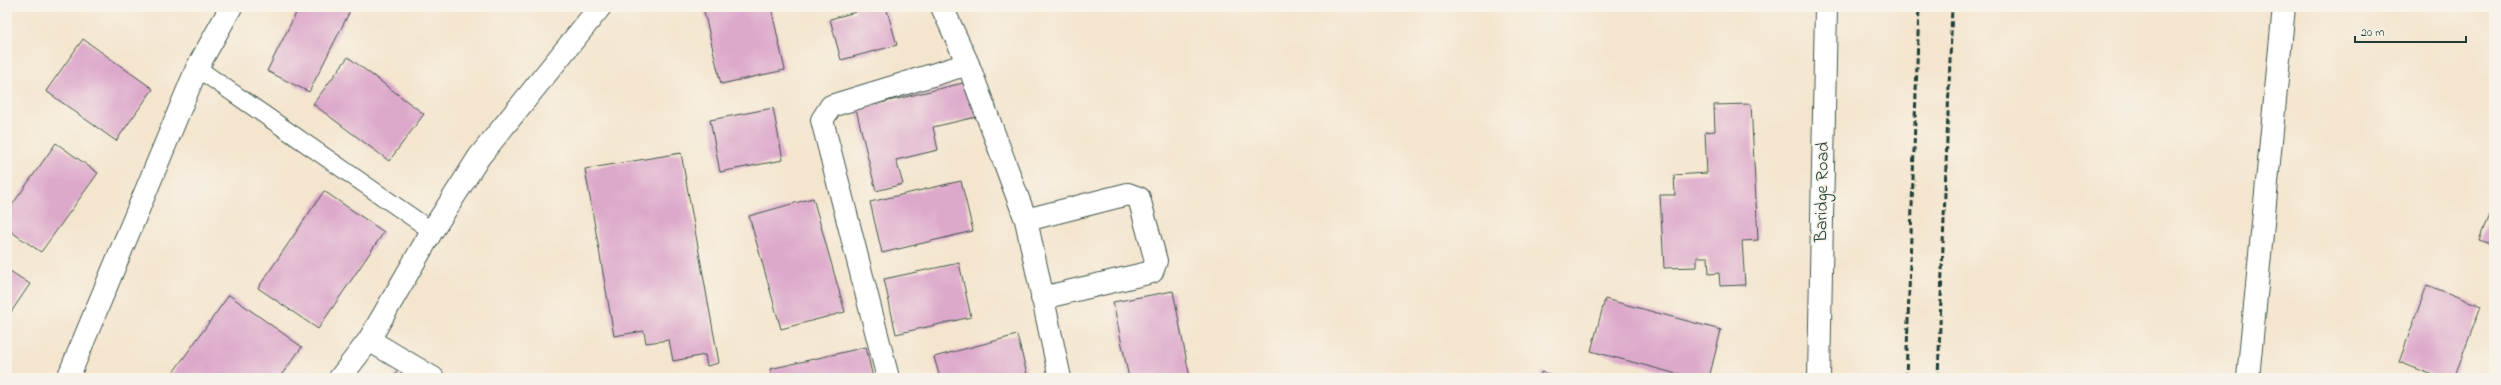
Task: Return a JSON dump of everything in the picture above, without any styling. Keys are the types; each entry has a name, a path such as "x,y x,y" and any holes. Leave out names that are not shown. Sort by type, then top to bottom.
{"street":[{"path":"68,378 197,68 231,7"},
{"path":"340,378 369,340 432,231 479,157 600,7"},
{"path":"942,7 968,64 1026,220 1060,378"},
{"name":"Baridge Road","path":"1819,378 1826,7"},
{"path":"2248,378 2284,7"},
{"path":"888,378 822,120 831,106 968,64"},
{"path":"1026,220 1128,194 1139,198 1156,261 1152,272 1042,298"},
{"path":"369,340 434,378"}],"lane":[{"path":"197,68 432,231"}],"building":[{"path":"299,7 352,7 309,92 267,71"},
{"path":"703,7 771,7 785,70 721,84"},
{"path":"855,7 886,7 897,45 841,60 830,19 856,12"},
{"path":"83,39 153,89 116,141 46,91"},
{"path":"348,57 424,114 389,161 313,104"},
{"path":"967,82 976,117 933,127 938,150 896,160 903,184 876,191 856,109"},
{"path":"1751,104 1758,240 1742,241 1745,285 1720,286 1719,273 1709,274 1708,257 1697,257 1697,267 1664,268 1660,195 1675,195 1674,175 1707,173 1705,132 1715,131 1714,105"},
{"path":"773,108 783,160 720,172 710,120"},
{"path":"56,143 98,173 41,252 7,229 7,212"},
{"path":"681,153 719,363 707,366 705,355 673,361 669,340 646,343 644,331 614,336 585,169"},
{"path":"961,181 973,231 882,253 870,202"},
{"path":"324,191 384,232 318,329 258,288"},
{"path":"813,198 845,312 781,329 749,216"},
{"path":"2494,202 2494,246 2479,240"},
{"path":"959,263 971,317 896,334 884,279"},
{"path":"7,269 30,284 7,318"},
{"path":"2427,285 2481,306 2454,378 2441,378 2399,362"},
{"path":"1173,291 1190,378 1129,378 1113,302"},
{"path":"229,295 302,347 279,378 169,378"},
{"path":"1605,299 1721,330 1709,378 1692,378 1591,351"},
{"path":"1017,335 1028,378 940,378 934,357"},
{"path":"866,347 873,378 772,378 770,369"},
{"path":"399,369 413,378 393,378"},
{"path":"1541,372 1562,378 1540,378"}],"railway":[{"path":"1906,378 1919,7"},
{"path":"1938,378 1952,7"}]}
